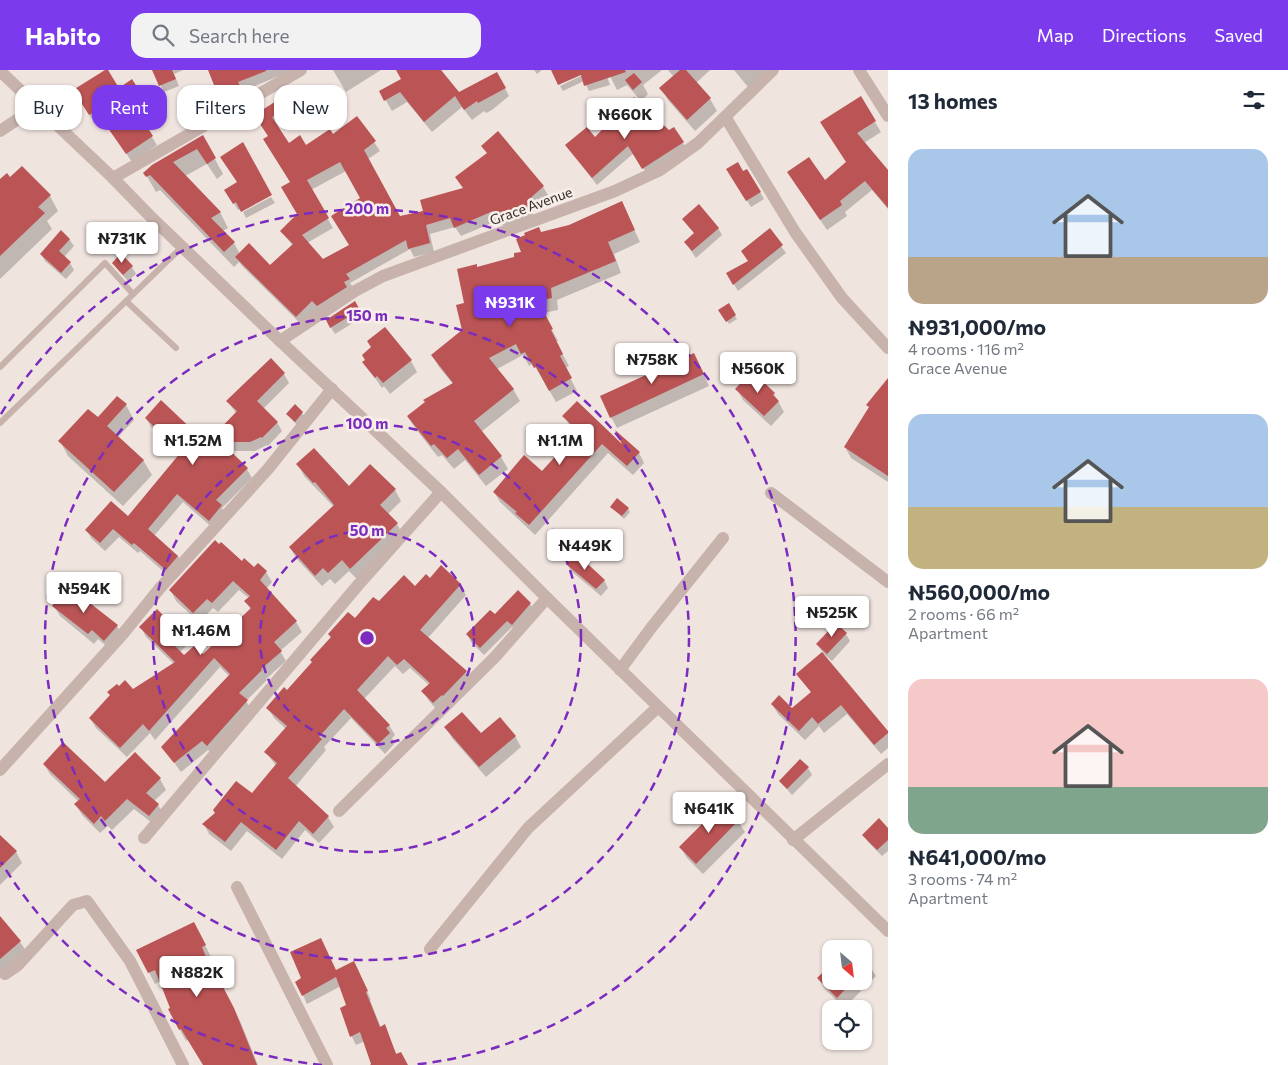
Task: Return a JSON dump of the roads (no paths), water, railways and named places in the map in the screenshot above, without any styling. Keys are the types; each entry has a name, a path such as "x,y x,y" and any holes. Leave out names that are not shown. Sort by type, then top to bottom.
{"street":[{"path":"113,178 301,70"},
{"name":"Grace Avenue","path":"280,341 355,291 383,276 614,192 660,170 698,143 726,118 773,70"},
{"path":"859,70 888,116"},
{"path":"0,71 15,85"},
{"path":"726,118 795,232 842,298 888,348"},
{"path":"0,131 15,121"},
{"path":"63,130 280,341 442,492 620,670 888,931"},
{"path":"0,770 122,635 160,588 268,469 332,389"},
{"path":"144,838 359,584 442,492"},
{"path":"771,493 888,582"},
{"path":"620,670 723,538"},
{"path":"339,811 495,656 547,598"},
{"path":"430,949 528,828 658,707"},
{"path":"793,840 888,764"},
{"path":"237,887 327,1065"},
{"path":"5,974 18,965 73,905 86,900 130,961 182,1065"}],"lane":[{"path":"0,423 182,247"},
{"path":"0,368 105,263 133,294"},
{"path":"126,301 176,348"}]}
